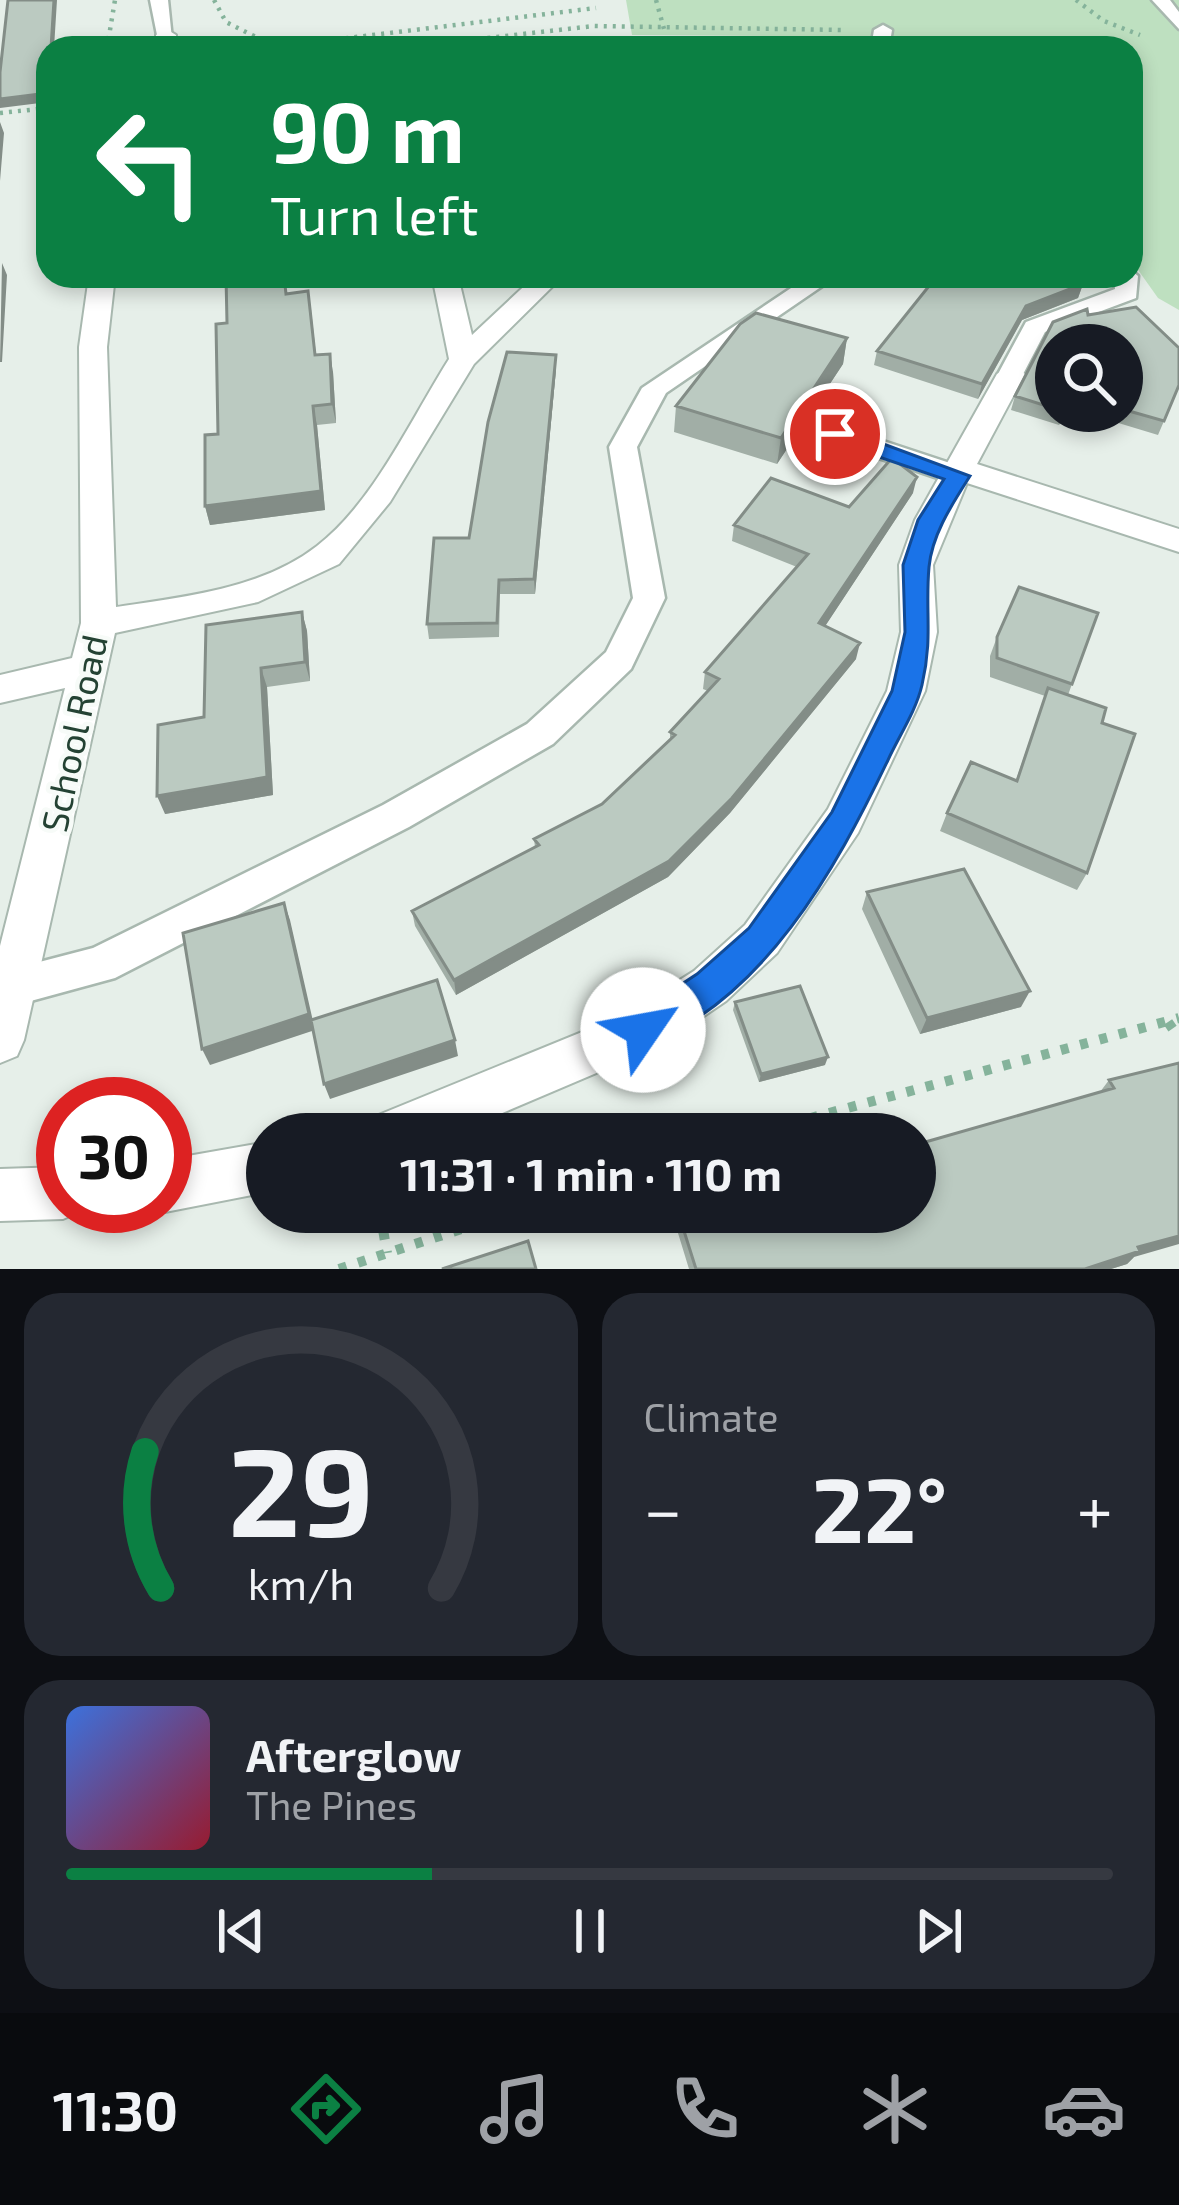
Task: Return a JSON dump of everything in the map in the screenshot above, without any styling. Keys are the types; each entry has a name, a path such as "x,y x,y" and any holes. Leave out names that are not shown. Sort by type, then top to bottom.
{"street":[{"name":"School Road","path":"0,1040 99,623 93,346 100,288"},
{"path":"448,288 463,359"},
{"path":"99,623 276,583 332,554 411,445 463,359 537,288"},
{"path":"444,1113 643,1030 710,986 761,939 843,821 906,691 919,632 916,565 931,520 1011,374"},
{"path":"960,473 1179,542"},
{"path":"0,689 90,668"},
{"path":"192,1181 246,1170"},
{"path":"0,1195 36,1193"}],"lane":[{"path":"159,0 165,36"},
{"path":"1161,0 1179,24"},
{"path":"16,986 100,965 396,816 540,734 619,660 649,598 623,447 637,416 655,388 807,288"},
{"path":"1011,374 1035,327 1126,293 1126,288"},
{"path":"835,434 960,473"}],"path":[{"path":"108,36 115,0"},
{"path":"214,0 226,22 250,36"},
{"path":"594,26 598,0"},
{"path":"656,0 664,29"},
{"path":"1076,0 1104,21 1142,36"},
{"path":"354,36 596,8"},
{"path":"505,36 594,26 816,36"},
{"path":"1143,36 1150,39"},
{"path":"0,113 36,109"},
{"path":"830,1113 1174,1020 1179,1038"},
{"path":"384,1233 387,1253"},
{"path":"339,1269 448,1233"}],"green space":[{"path":"626,0 1179,0 1179,310 1158,298 1143,277 1143,36 632,35"}],"building":[{"path":"8,0 54,0 52,36 36,36 36,94 0,99"},
{"path":"226,288 285,288 286,294 308,291 315,355 330,354 332,404 313,406 321,491 205,506 205,435 218,434 216,324 227,323"},
{"path":"927,288 1073,288 1026,306 982,384 877,351"},
{"path":"1136,307 1179,348 1179,385 1164,421 1143,415 1143,324 1052,324 1087,309 1088,315"},
{"path":"756,313 847,338 781,438 676,406 740,324"},
{"path":"507,352 556,355 534,579 499,580 497,623 427,624 434,538 469,538 488,422"},
{"path":"1035,357 1035,402 1015,396"},
{"path":"892,458 917,477 819,623 860,643 732,798 669,861 454,980 412,911 539,845 534,839 602,804 675,735 670,732 719,679 705,672 808,554 734,525 771,478 849,507"},
{"path":"1019,587 1098,613 1072,684 997,658 997,637"},
{"path":"302,612 305,662 261,668 267,777 157,796 158,725 204,717 206,625"},
{"path":"1048,688 1106,708 1102,723 1135,734 1087,873 947,813 971,762 1017,781"},
{"path":"964,869 1030,991 927,1018 867,892"},
{"path":"284,903 309,1014 202,1049 183,933"},
{"path":"437,980 455,1040 324,1084 311,1020"},
{"path":"800,986 828,1057 761,1074 735,1002"},
{"path":"1179,1063 1179,1236 1085,1269 696,1269 685,1233 936,1233 936,1139 1114,1088 1109,1080"},
{"path":"528,1241 536,1269 442,1269"}],"route":[{"path":"643,1030 710,986 761,939 808,879 843,821 906,691 919,632 916,565 931,520 958,476 835,434"}]}
